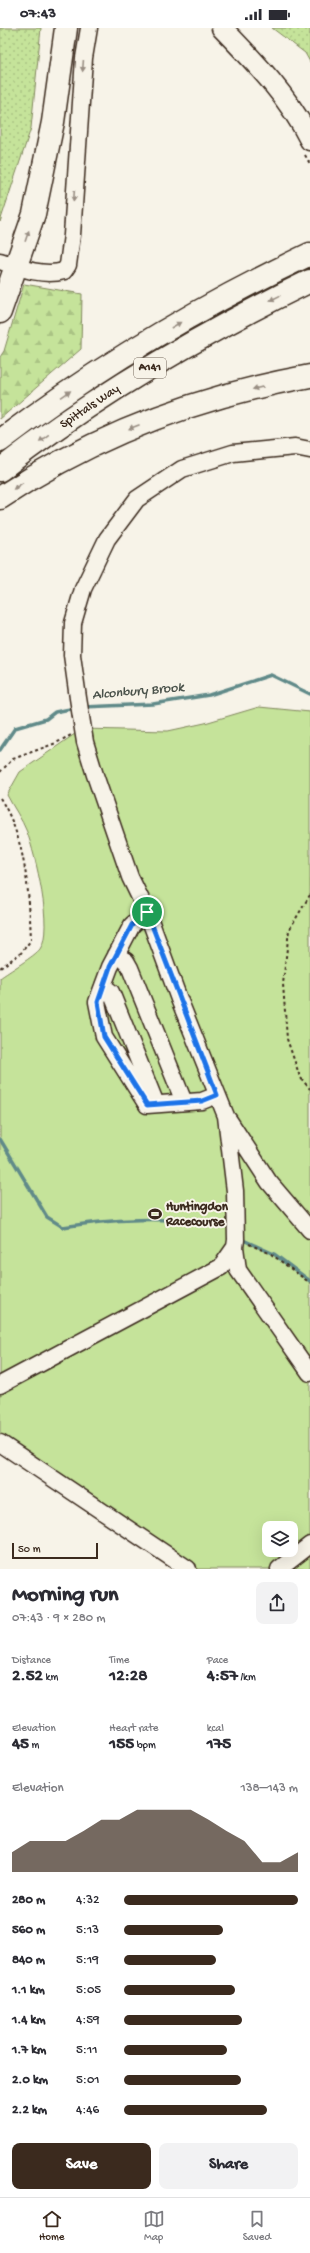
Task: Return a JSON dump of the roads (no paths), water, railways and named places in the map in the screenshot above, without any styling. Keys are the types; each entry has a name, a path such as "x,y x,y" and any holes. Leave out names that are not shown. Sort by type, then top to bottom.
{"highway":[{"path":"0,312 7,264 34,214 53,122 66,28"},
{"name":"Spittals Way","path":"0,441 63,396 159,334 258,280 310,254"},
{"name":"Spittals Way","path":"0,470 65,423 140,374 223,325 310,281"},
{"path":"0,498 38,472 122,431 219,397 310,376"}],"main road":[{"path":"222,28 252,59 280,92 310,140"}],"lane":[{"path":"7,264 52,274 64,271 68,265 72,235 84,58 90,28"},
{"path":"310,450 295,446 233,453 182,469 137,499 107,539 83,589 72,623 72,655 82,728 95,775 130,877 147,912 226,1116 269,1182 310,1230"},
{"path":"147,912 132,925 116,955 103,986 98,1002 104,1037 147,1105 202,1101 217,1095"},
{"path":"116,955 126,961 130,968 184,1102"},
{"path":"103,986 110,992 156,1104"},
{"path":"226,1116 235,1191 235,1243 238,1270 310,1373"},
{"path":"0,1385 221,1267 235,1243"},
{"path":"0,1442 188,1569"},
{"path":"279,1569 310,1545"}],"waterway":[{"name":"Alconbury Brook","path":"83,707 153,704 209,695 271,675 310,694"},
{"name":"Alconbury Brook","path":"0,750 15,728 46,719 55,712 75,708"},
{"path":"0,1139 47,1217 63,1227 99,1222 139,1220 179,1221 213,1226"},
{"path":"241,1239 274,1254 310,1281"}],"place":[{"name":"Huntingdon Racecourse","path":"155,1214"}]}
